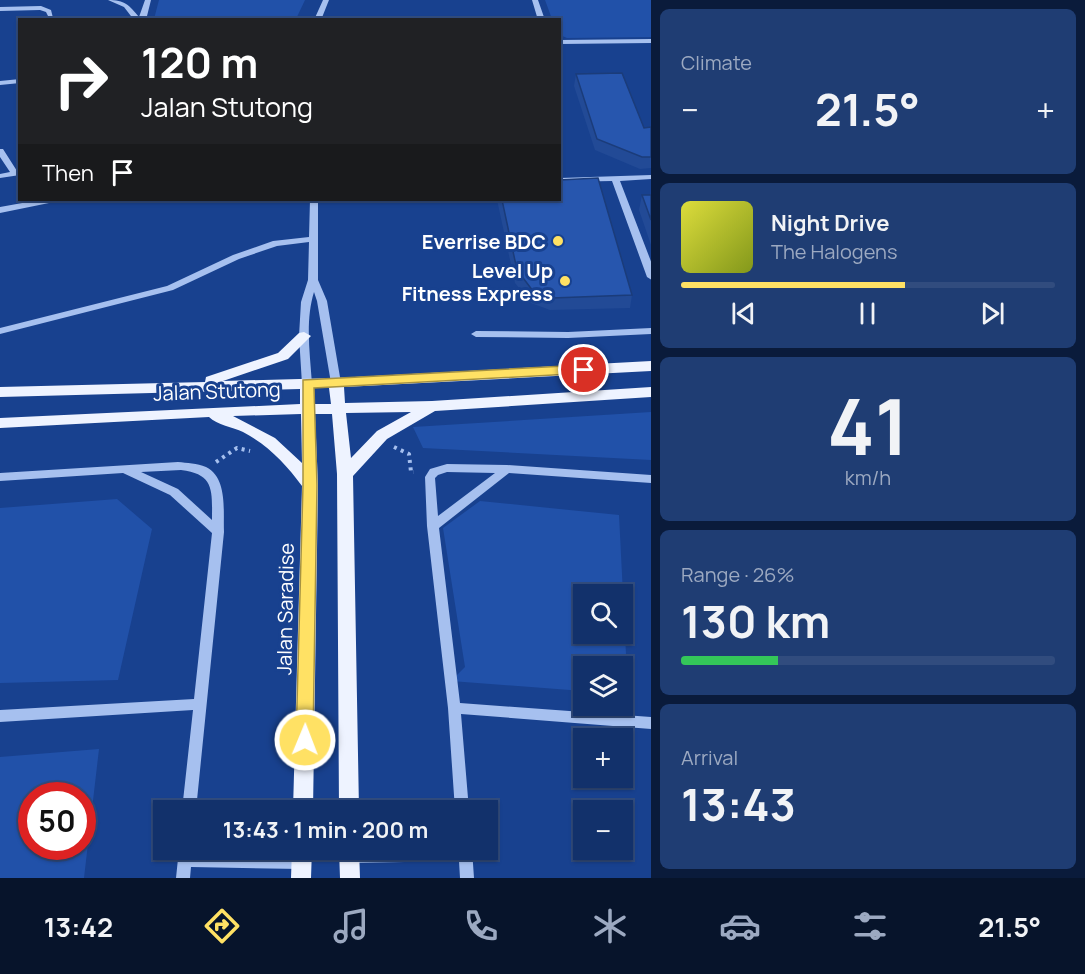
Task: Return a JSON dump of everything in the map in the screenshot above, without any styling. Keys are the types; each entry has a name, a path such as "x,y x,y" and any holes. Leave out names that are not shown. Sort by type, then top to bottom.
{"main road":[{"path":"194,385 283,356 304,336"},
{"name":"Jalan Stutong","path":"0,392 194,385 336,383 651,366"},
{"path":"336,383 345,474 349,800"},
{"name":"Jalan Saradise","path":"303,800 310,485 307,384"},
{"name":"Jalan Stutong","path":"0,423 202,412 432,406 651,392"},
{"path":"345,474 377,440 432,406"},
{"path":"202,412 244,426 280,447 310,485"},
{"path":"350,860 350,878"}],"street":[{"path":"111,0 126,6 138,18"},
{"path":"141,18 148,0"},
{"path":"318,18 326,0"},
{"path":"535,0 541,18"},
{"path":"0,9 41,8 49,11 51,17"},
{"path":"561,42 651,41"},
{"path":"0,83 18,81"},
{"path":"0,151 17,174 0,176"},
{"path":"561,180 651,177"},
{"path":"615,178 651,277"},
{"path":"0,210 44,201"},
{"path":"307,384 304,336 306,302 313,280 314,201"},
{"path":"0,331 170,288 236,257 276,243 312,239"},
{"path":"313,280 322,302 336,383"},
{"path":"476,334 567,335 651,331"},
{"path":"0,477 178,466 203,470 216,488 218,532 190,800"},
{"path":"120,468 174,492 218,532"},
{"path":"461,800 454,708 429,482 434,472 447,468 507,469 651,479"},
{"path":"433,526 507,469"},
{"path":"0,716 199,704"},
{"path":"454,708 651,723"},
{"path":"183,878 184,860"},
{"path":"263,860 302,863"},
{"path":"466,860 467,878"}],"path":[{"path":"377,440 409,454 411,472 434,472"},
{"path":"203,470 237,448 266,454 280,447"}],"shaded area":[{"path":"159,0 305,0 296,18 154,18"},
{"path":"545,0 651,0 651,37 567,38 561,35 561,18 552,18"},
{"path":"651,412 651,460 423,448 413,427"},
{"path":"117,499 152,529 118,680 0,683 0,508"},
{"path":"480,501 619,515 622,584 573,584 573,644 625,644 626,656 573,656 573,690 451,681 465,667 443,528"},
{"path":"99,749 95,782 18,782 18,860 86,860 84,878 0,878 0,757"}],"building":[{"path":"622,73 644,128 651,127 651,157 642,157 597,139 576,74"},
{"name":"Everrise BDC","path":"598,178 632,295 552,298 533,291 517,270 502,201 561,201 561,180"},
{"path":"642,195 651,195 651,220"}],"place":[{"name":"Everrise BDC","path":"558,241"},
{"name":"Level Up Fitness Express","path":"565,281"}],"route":[{"path":"305,740 310,485 307,384 584,370"}]}
